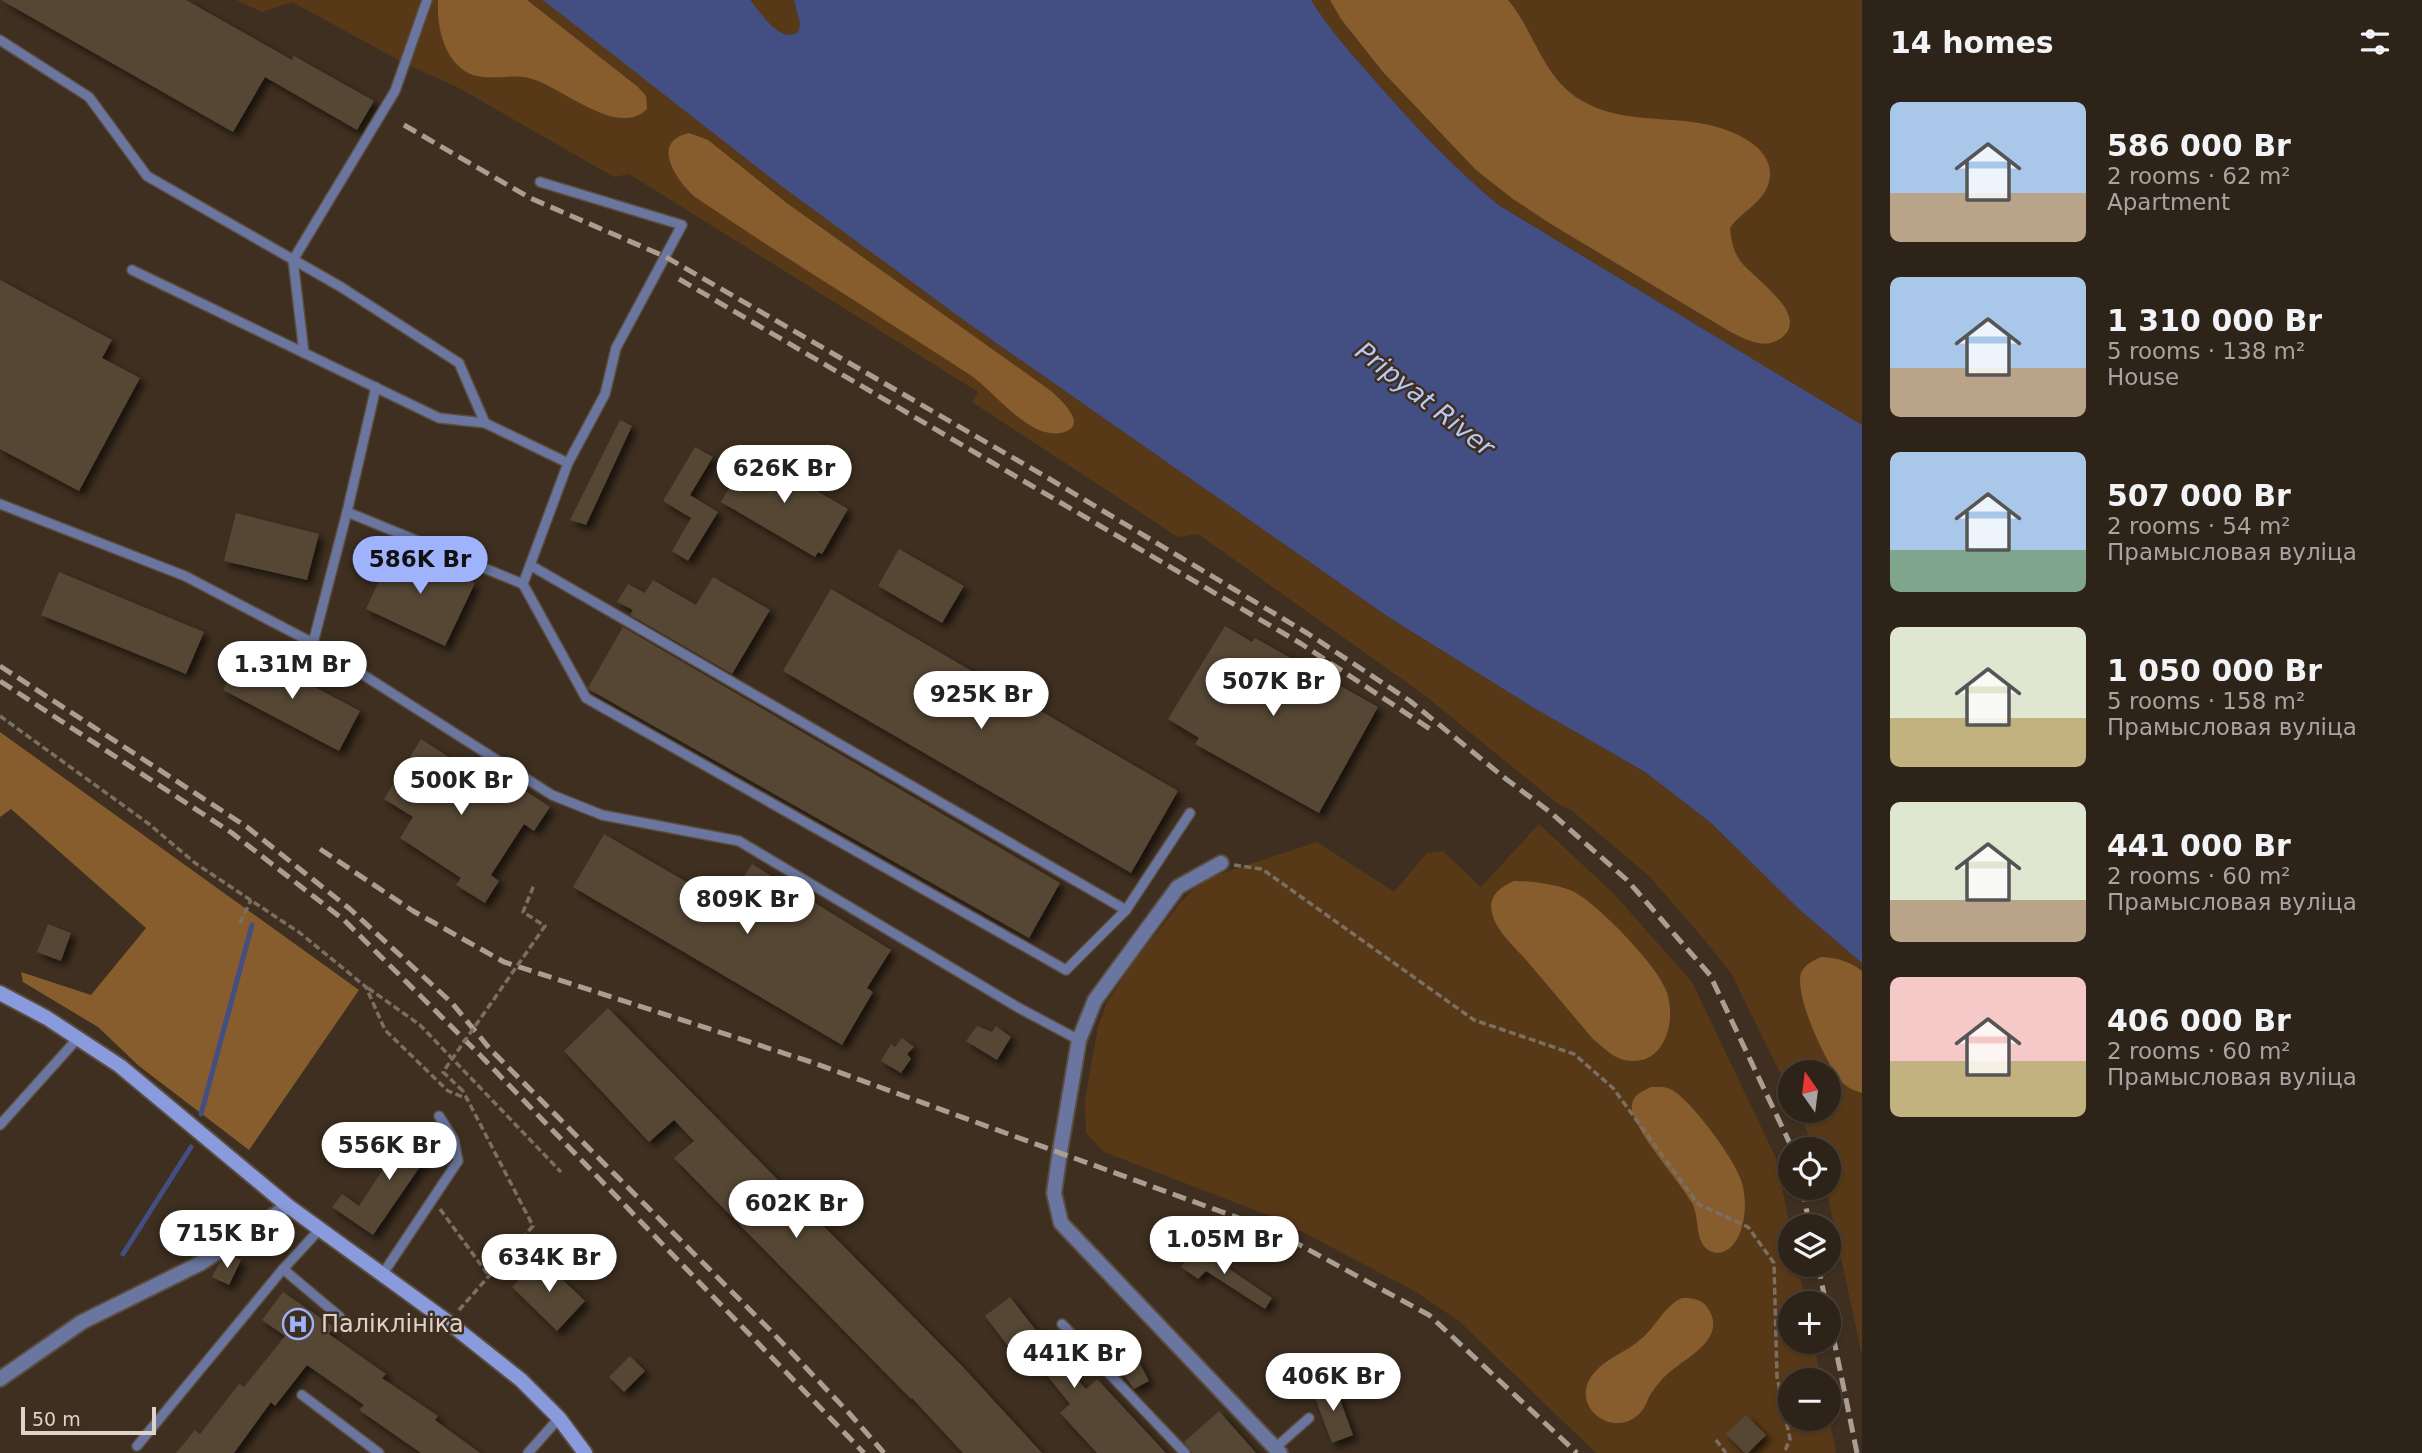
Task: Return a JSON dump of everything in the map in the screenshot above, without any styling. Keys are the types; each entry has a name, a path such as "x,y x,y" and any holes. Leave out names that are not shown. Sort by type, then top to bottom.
{"street":[{"path":"1222,863 1178,887 1094,1000 1079,1040 1054,1193 1061,1223 1278,1451"},
{"path":"0,993 47,1018 120,1066 288,1206 448,1322 521,1380 559,1418 585,1453"},
{"path":"0,1379 82,1322 201,1263 288,1206"}],"lane":[{"path":"304,353 293,260 395,91 427,0"},
{"path":"0,40 89,97 147,176 341,287 459,363 485,423"},
{"path":"523,583 568,463 605,394 616,348 682,225 540,182"},
{"path":"132,270 439,418 485,423 568,463"},
{"path":"313,643 348,512 376,387"},
{"path":"0,504 185,576 313,643 552,795 602,815 739,841 1019,1008 1079,1040"},
{"path":"348,512 523,583 586,698 1066,970 1126,910 1190,813"},
{"path":"530,565 1126,910"},
{"path":"0,1125 78,1038"},
{"path":"382,1275 458,1161 454,1140 439,1116"},
{"path":"137,1446 283,1269 320,1229"},
{"path":"283,1269 340,1317"},
{"path":"1062,1324 1185,1453"},
{"path":"302,1395 379,1453"},
{"path":"528,1453 559,1418"},
{"path":"1278,1451 1309,1418"}],"path":[{"path":"0,716 149,824 195,863 300,933 366,987 420,1025 561,1172"},
{"path":"1222,863 1262,869 1474,1020 1574,1054 1613,1088 1698,1204 1748,1227 1774,1263 1777,1377 1790,1439 1784,1453"},
{"path":"448,1322 533,1226 468,1099 443,1072 545,926 523,912 534,885"},
{"path":"240,923 251,900"},
{"path":"366,987 385,1030 448,1091 468,1099"},
{"path":"433,1199 489,1276"},
{"path":"1716,1440 1726,1453"}],"shaded area":[{"path":"236,0 794,0 800,24 798,32 972,326 1387,616 1529,705 1645,772 1710,822 1801,911 1862,963 1862,1356 1841,1258 1841,1214 1832,1214 1829,1200 1841,1200 1841,1137 1809,1137 1804,1124 1841,1124 1841,1060 1778,1060 1778,1069 1731,973 1649,876 1571,810 1558,804 1423,694 1198,534 1178,537 972,402 978,392 629,174 614,177 459,88 404,63 292,2 262,12"},
{"path":"438,0 527,0 638,87 646,96 647,109 635,117 621,118 589,108 529,78 486,77 469,73 455,62 445,46 440,28"},
{"path":"1311,0 1862,0 1862,425 1500,206 1449,160 1402,111 1339,40"},
{"path":"1330,0 1508,0 1560,83 1588,104 1632,117 1709,125 1743,137 1753,144 1768,162 1768,185 1761,197 1730,228 1732,240 1735,252 1745,267 1785,308 1789,319 1788,329 1780,339 1767,344 1741,337 1513,199 1476,170 1383,72 1341,19"},
{"path":"689,133 708,140 788,204 1051,391 1071,414 1073,425 1069,430 1060,433 1049,433 1025,422 973,377 695,197 675,172 669,153 677,138"},
{"path":"0,732 359,990 249,1150 139,1066 98,1027 23,982 21,972 91,995 146,928 11,809 0,817"},
{"path":"1539,824 1614,894 1692,982 1776,1158 1778,1200 1785,1200 1787,1214 1778,1214 1778,1277 1800,1277 1803,1291 1778,1291 1778,1354 1816,1354 1819,1368 1778,1368 1778,1431 1832,1431 1836,1453 1596,1453 1460,1322 1418,1293 1278,1219 1104,1152 1086,1133 1085,1100 1098,1027 1107,1002 1135,960 1181,902 1195,888 1214,876 1317,842 1394,892 1427,853 1443,851 1481,887"},
{"path":"1514,881 1546,884 1576,893 1612,923 1651,966 1666,990 1669,1002 1669,1028 1658,1050 1638,1061 1624,1060 1611,1054 1593,1039 1494,920 1491,907 1494,897 1500,889"},
{"path":"1821,957 1833,958 1862,971 1862,1093 1841,1081 1841,1060 1828,1060 1813,1030 1800,983 1801,973 1807,965"},
{"path":"1651,1087 1670,1089 1680,1096 1723,1147 1738,1173 1744,1195 1744,1218 1737,1240 1725,1251 1715,1253 1705,1247 1699,1236 1692,1203 1638,1125 1633,1113 1633,1101 1639,1093"},
{"path":"1682,1298 1697,1300 1707,1306 1713,1320 1709,1338 1695,1353 1662,1379 1642,1411 1629,1421 1606,1421 1597,1415 1586,1397 1587,1385 1594,1373 1604,1363 1641,1339 1670,1306"}],"water":[{"name":"Pripyat River","path":"543,0 750,0 778,31 791,35 798,32 800,24 794,0 1311,0 1340,40 1402,111 1449,160 1500,206 1862,425 1862,963 1801,911 1710,822 1645,772 1529,705 1387,616 972,326 780,185"}],"building":[{"path":"1,0 186,0 292,60 294,56 374,101 357,130 265,77 233,132"},
{"path":"0,280 112,340 102,358 140,378 79,491 0,449"},
{"path":"620,420 632,426 586,525 570,520"},
{"path":"695,447 713,457 690,495 718,512 688,561 672,551 691,518 663,501"},
{"path":"750,452 848,509 822,554 818,552 815,557 721,502"},
{"path":"236,513 319,534 307,580 224,561"},
{"path":"395,546 475,583 445,646 366,609"},
{"path":"899,549 964,586 942,623 878,586"},
{"path":"59,572 204,632 186,674 41,615"},
{"path":"713,577 770,610 732,674 630,615 633,610 617,602 628,584 645,593 653,580 696,605"},
{"path":"831,589 1178,791 1131,873 783,671"},
{"path":"1225,626 1252,642 1255,638 1378,707 1319,813 1195,744 1199,738 1168,719"},
{"path":"623,627 1060,883 1029,938 590,690 588,688"},
{"path":"244,650 360,711 339,751 223,690"},
{"path":"421,739 511,797 518,786 550,807 534,831 524,824 491,875 499,881 485,903 456,885 461,878 400,838 413,817 384,799"},
{"path":"604,834 726,905 752,864 891,950 867,988 873,992 842,1045 573,887"},
{"path":"48,924 71,933 61,961 37,952"},
{"path":"608,1008 963,1367 1042,1453 963,1453 674,1158 694,1141 674,1120 649,1142 564,1051"},
{"path":"977,1026 992,1032 996,1026 1011,1037 997,1060 966,1041"},
{"path":"902,1038 914,1047 907,1054 911,1059 901,1073 881,1061 891,1044 895,1047"},
{"path":"412,1125 437,1142 373,1235 332,1207 342,1194 359,1206"},
{"path":"1196,1246 1272,1298 1265,1309 1206,1271 1198,1279 1181,1267"},
{"path":"231,1255 241,1260 229,1285 212,1277 220,1262"},
{"path":"540,1258 585,1301 557,1331 512,1287"},
{"path":"283,1292 334,1327 329,1334 386,1374 382,1378 438,1416 435,1420 480,1453 421,1453 359,1410 364,1405 307,1365 275,1406 271,1402 234,1453 176,1453 195,1430 200,1434 239,1384 244,1387 285,1336 262,1320"},
{"path":"1010,1297 1086,1389 1097,1379 1166,1453 1097,1453 1060,1413 1070,1404 1033,1358 1023,1366 985,1316"},
{"path":"630,1356 645,1371 624,1392 609,1377"},
{"path":"1137,1358 1149,1381 1134,1389 1119,1368"},
{"path":"1334,1383 1353,1435 1332,1443 1312,1390"},
{"path":"1219,1411 1256,1453 1192,1453 1184,1442"},
{"path":"1746,1415 1766,1435 1748,1453 1726,1434"}],"waterway":[{"path":"201,1114 252,925"},
{"path":"123,1254 191,1147"}],"railway":[{"path":"404,125 530,198 666,257 1048,478 1307,633 1410,701 1550,812 1627,880 1710,975 1787,1137"},
{"path":"679,279 1300,643 1433,731"},
{"path":"0,666 247,827 350,909 452,1003 490,1049 771,1331 884,1453"},
{"path":"0,681 232,833 344,920 479,1054 864,1453"},
{"path":"320,849 413,911 504,962 811,1062 1274,1231 1429,1315 1577,1453"},
{"path":"1804,1200 1807,1214"},
{"path":"1820,1277 1823,1291"},
{"path":"1837,1354 1857,1453"}],"place":[{"name":"Паліклініка","path":"298,1324"}]}
